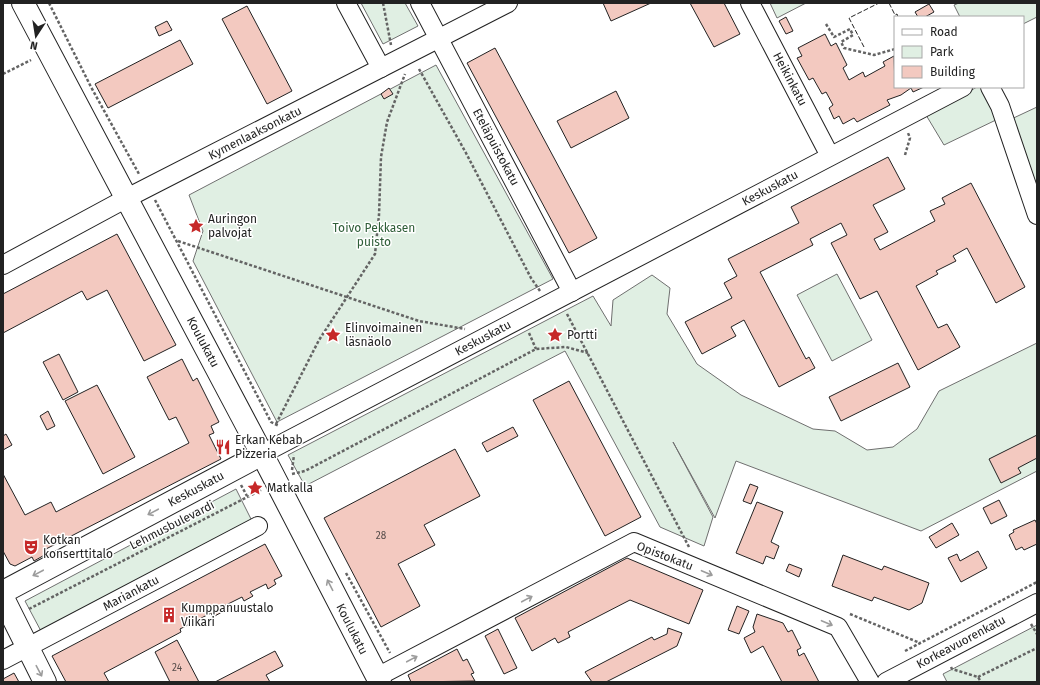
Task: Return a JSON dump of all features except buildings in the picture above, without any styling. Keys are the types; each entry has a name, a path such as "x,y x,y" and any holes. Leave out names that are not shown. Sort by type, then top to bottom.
{"main road":[{"name":"Koulukatu","path":"23,3 262,454 378,679"},
{"name":"Keskuskatu","path":"3,592 262,454"},
{"path":"3,598 26,647 45,682"}],"street":[{"path":"346,3 381,68"},
{"name":"Eteläpuistokatu","path":"420,3 572,292"},
{"name":"Kymenlaaksonkatu","path":"3,265 127,198 508,3"},
{"name":"Heikinkatu","path":"750,3 830,156"},
{"name":"Keskuskatu","path":"262,454 962,88"},
{"path":"991,88 1000,106 1037,215"},
{"name":"Mariankatu","path":"3,660 258,526"},
{"name":"Opistokatu","path":"378,679 397,666 634,542 838,627 870,682"},
{"name":"Korkeavuorenkatu","path":"886,682 1037,603"}],"path":[{"path":"49,3 91,87 177,241 271,422 280,426 294,456 292,474 296,481"},
{"path":"383,3 390,44 398,59"},
{"path":"826,24 834,37 850,29 853,36 840,42 844,48 874,55 894,49"},
{"path":"3,74 31,60"},
{"path":"419,69 470,159 528,271 548,304"},
{"path":"276,424 319,340 346,296 369,265 375,254 379,215 381,157 387,122 406,76"},
{"path":"904,155 910,138 906,129"},
{"path":"177,241 419,321 467,329"},
{"path":"567,313 690,549 683,546"},
{"path":"529,333 536,349"},
{"path":"292,474 305,471 536,349 566,348 588,353"},
{"name":"Lehmusbulevardi","path":"26,610 263,489"},
{"path":"345,570 397,666"},
{"path":"846,612 920,643"},
{"path":"1030,621 1037,634"},
{"path":"978,677 1037,648"},
{"path":"950,665 952,669 978,677 981,682"}],"green space":[{"path":"361,3 405,3 418,26 383,44"},
{"path":"770,3 806,3 777,18"},
{"path":"959,3 1037,3 1037,17 1024,24 1024,16 960,16 954,5"},
{"name":"Toivo Pekkasen puisto","path":"436,65 553,279 277,422 193,261 203,231 189,195"},
{"path":"975,88 982,88 998,119 944,145 926,115"},
{"path":"1037,107 1037,215 1005,122"},
{"path":"837,274 872,340 832,361 797,295"},
{"path":"652,275 670,288 667,314 697,364 741,395 813,429 835,431 867,450 893,447 917,429 939,391 1037,343 1037,471 921,531 736,461 715,518 673,442 713,517 704,546 660,527 565,351 305,486 288,455 593,296 611,326 613,300"},
{"path":"236,489 252,521 42,633 25,601"},
{"path":"1037,625 1037,682 947,682 943,674"}],"fence":[{"path":"864,47 849,18 879,3"},
{"path":"889,3 895,15 897,14 898,16"}],"place":[{"name":"Auringon palvojat","path":"196,226"},
{"name":"Elinvoimainen läsnäolo","path":"333,335"},
{"name":"Portti","path":"555,335"},
{"name":"Erkan Kebab Pizzeria","path":"223,447"},
{"name":"Matkalla","path":"255,488"},
{"name":"Kotkan konserttitalo","path":"31,547"},
{"name":"Kumppanuustalo Viikari","path":"169,615"}]}
